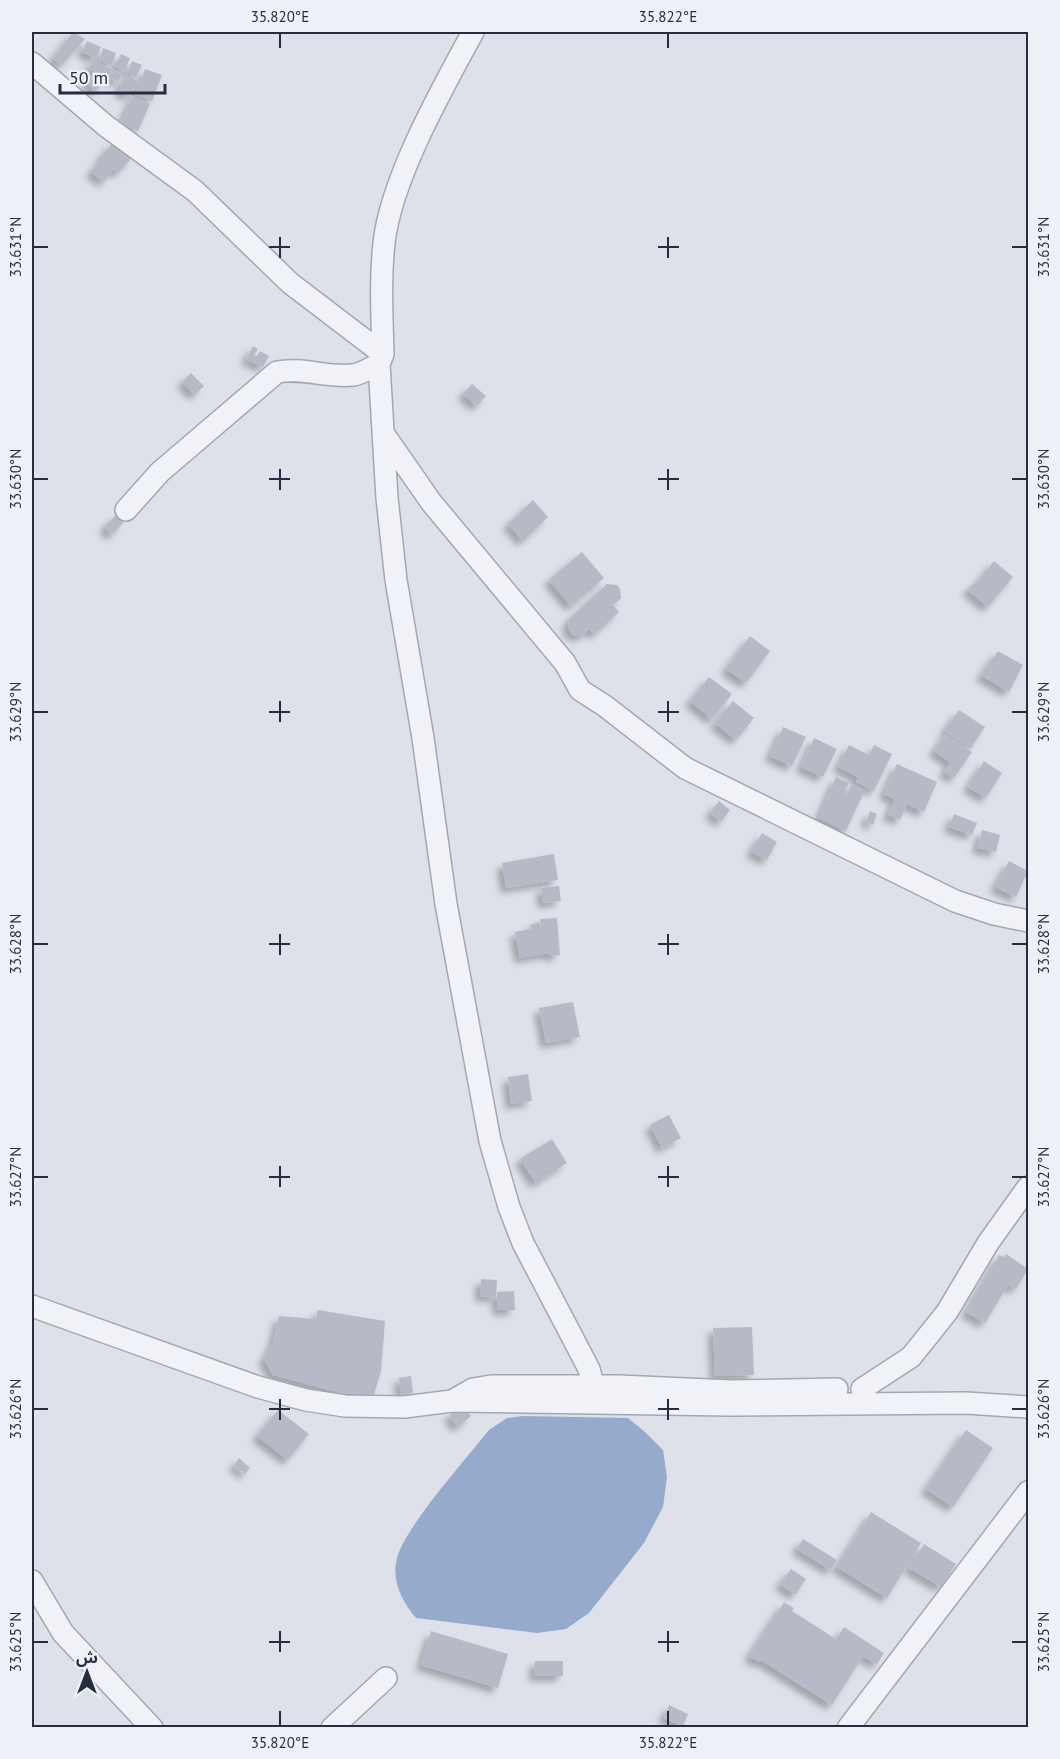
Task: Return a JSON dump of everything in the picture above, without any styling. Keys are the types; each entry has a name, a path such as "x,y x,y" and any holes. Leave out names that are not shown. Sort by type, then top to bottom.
{"street":[{"path":"473,32 435,102 390,212 382,270 381,359 383,433 392,545 423,738 436,846 490,1141 502,1188 523,1243 597,1394"},
{"path":"32,63 105,126 195,191 282,275 381,359"},
{"path":"126,510 168,465 277,372 294,370 328,375 355,375 381,359"},
{"path":"383,433 431,502 565,663 580,690 605,706 664,754 711,783 955,901 994,914 1029,921"},
{"path":"862,1389 911,1357 947,1312 988,1243 1029,1187"},
{"path":"32,1306 258,1387 306,1400 370,1407 404,1407 452,1401 597,1394 966,1403 1029,1407"},
{"path":"731,1398 862,1389 1029,1394"},
{"path":"848,1728 1029,1492"},
{"path":"32,1581 63,1633 152,1728"},
{"path":"332,1728 386,1678"}],"water":[{"path":"523,1416 628,1418 663,1450 667,1477 663,1507 644,1543 589,1613 566,1629 537,1633 416,1618 402,1598 395,1574 397,1558 402,1545 424,1511 489,1430 507,1418"}],"building":[{"path":"73,32 85,39 62,65 53,58"},
{"path":"87,41 101,47 96,58 82,52"},
{"path":"103,48 116,53 112,65 99,61"},
{"path":"121,54 130,58 125,71 115,67"},
{"path":"93,60 122,74 118,82 89,68"},
{"path":"132,61 142,65 136,77 127,73"},
{"path":"145,69 162,75 152,101 135,95"},
{"path":"95,71 106,79 96,91 86,83"},
{"path":"126,75 138,81 130,96 119,91"},
{"path":"133,96 150,104 138,131 121,123"},
{"path":"113,142 132,158 118,173 100,158"},
{"path":"100,160 113,170 104,182 91,172"},
{"path":"253,346 258,349 254,355 257,356 260,351 269,356 263,367 246,359"},
{"path":"191,373 204,386 195,395 182,382"},
{"path":"472,384 486,396 477,406 463,394"},
{"path":"533,500 548,517 523,541 508,524"},
{"path":"116,515 124,522 112,535 104,527"},
{"path":"582,552 604,578 571,606 549,580"},
{"path":"994,561 1013,577 988,607 969,591 969,587 976,583"},
{"path":"607,584 617,585 620,589 621,598 613,605 619,612 595,634 589,629 582,636 573,635 568,628 569,619"},
{"path":"750,636 770,651 746,683 726,669"},
{"path":"998,651 1023,665 1009,692 981,675"},
{"path":"709,677 732,694 712,719 690,701"},
{"path":"733,701 754,718 736,740 715,723"},
{"path":"959,710 985,727 970,749 944,731"},
{"path":"783,727 806,737 792,766 770,756"},
{"path":"945,734 972,752 954,778 944,772 950,762 934,751"},
{"path":"814,738 837,749 823,777 801,767"},
{"path":"849,745 869,755 874,745 892,754 874,791 856,782 858,777 838,767"},
{"path":"984,761 1002,773 986,798 968,787"},
{"path":"897,764 937,782 924,812 907,804 900,820 888,815 895,799 884,794"},
{"path":"836,777 849,783 844,793 847,795 852,784 865,790 846,831 819,818"},
{"path":"719,801 730,810 721,822 710,813"},
{"path":"870,811 877,814 873,825 866,822"},
{"path":"954,814 977,823 972,835 949,827"},
{"path":"982,830 1000,835 996,852 977,848"},
{"path":"762,833 777,842 767,860 751,852"},
{"path":"554,854 558,880 506,888 502,863"},
{"path":"1009,861 1028,871 1016,897 995,887"},
{"path":"559,886 561,901 543,903 541,888"},
{"path":"557,918 560,955 550,956 549,953 520,958 515,932 531,929 530,925 539,922 541,928 540,919"},
{"path":"573,1002 580,1037 546,1043 539,1008"},
{"path":"528,1074 532,1101 511,1104 508,1077"},
{"path":"669,1115 681,1138 662,1148 650,1125"},
{"path":"552,1139 567,1163 536,1183 520,1159"},
{"path":"1006,1254 1028,1269 1016,1289 1008,1285 985,1323 966,1312 999,1255 1004,1257"},
{"path":"481,1279 497,1280 496,1297 480,1296"},
{"path":"514,1291 515,1310 498,1310 497,1292"},
{"path":"318,1310 385,1321 381,1371 372,1401 273,1375 264,1359 273,1343 279,1316 315,1319"},
{"path":"752,1327 754,1375 715,1376 713,1328"},
{"path":"411,1376 413,1393 401,1395 399,1378"},
{"path":"462,1406 471,1416 458,1427 449,1416"},
{"path":"278,1410 309,1434 288,1460 257,1436"},
{"path":"966,1430 993,1448 953,1507 926,1489"},
{"path":"239,1458 250,1468 245,1474 234,1465"},
{"path":"871,1512 921,1543 887,1598 837,1567"},
{"path":"803,1539 837,1560 831,1570 797,1549"},
{"path":"924,1544 956,1564 941,1587 909,1568"},
{"path":"791,1569 806,1579 795,1595 780,1584"},
{"path":"784,1602 794,1608 792,1611 836,1639 844,1627 884,1653 877,1664 863,1656 832,1705 761,1660 759,1662 749,1656"},
{"path":"431,1631 508,1654 498,1688 421,1665"},
{"path":"535,1661 563,1661 563,1676 534,1676"},
{"path":"669,1705 688,1714 683,1726 664,1718"}]}
